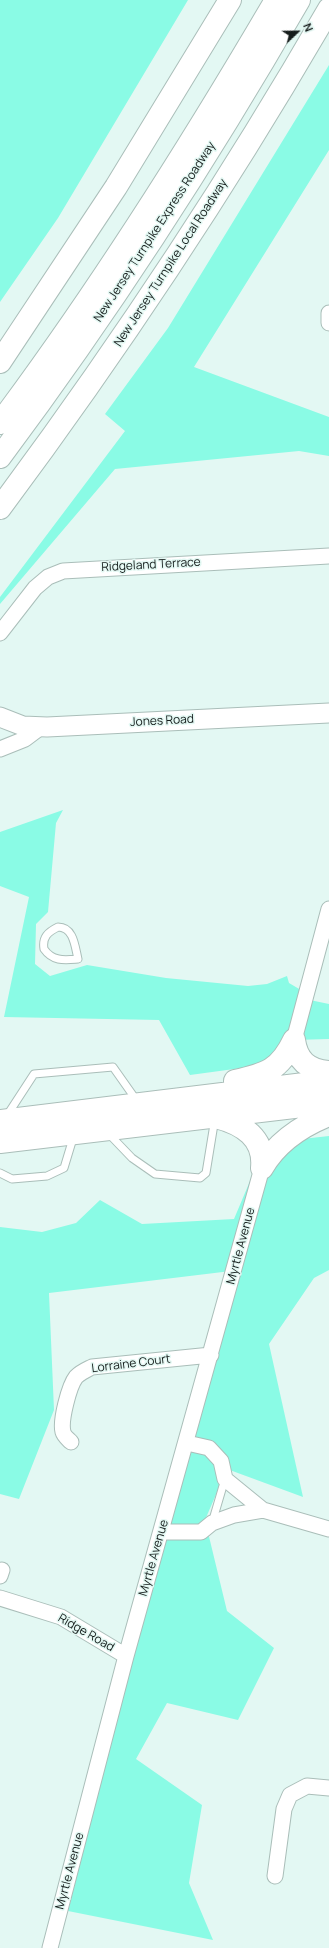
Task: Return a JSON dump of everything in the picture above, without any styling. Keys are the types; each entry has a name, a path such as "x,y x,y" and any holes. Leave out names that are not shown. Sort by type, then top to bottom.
{"highway":[{"path":"0,362 116,187 230,0"},
{"name":"New Jersey Turnpike Express Roadway","path":"0,423 77,315 151,204 218,98 276,0"},
{"name":"New Jersey Turnpike Express Roadway","path":"0,457 77,350 166,218 251,82 299,0"},
{"name":"New Jersey Turnpike Local Roadway","path":"0,508 104,364 172,263 242,154 329,9"},
{"path":"294,1040 297,1051 303,1063 312,1069 329,1072"},
{"path":"146,1103 268,1072 279,1064 294,1040"},
{"path":"2,1120 329,1081"},
{"path":"0,1142 329,1103"},
{"path":"262,1168 272,1153 290,1136 329,1114"},
{"path":"215,1117 238,1126 254,1138 261,1149 262,1168"}],"street":[{"path":"329,313 329,323"},
{"name":"Ridgeland Terrace","path":"0,633 35,588 48,576 63,571 329,556"},
{"name":"Jones Road","path":"0,717 23,726 40,727 329,713"},
{"path":"0,749 25,739 40,727"},
{"path":"294,1040 329,909"},
{"name":"Myrtle Avenue","path":"50,1948 126,1656 187,1443 262,1168"},
{"name":"Lorraine Court","path":"70,1442 63,1432 62,1426 70,1387 83,1371 92,1367 211,1355"},
{"path":"187,1443 209,1448 221,1461 226,1479 262,1510 329,1529"},
{"path":"161,1532 201,1532 212,1523 234,1515 262,1510"},
{"name":"Ridge Road","path":"0,1598 61,1616 126,1656"},
{"path":"275,1876 284,1809 290,1795 307,1786 329,1788"}],"lane":[{"path":"58,927 65,928 74,941 78,959 61,960 50,956 44,949 43,940 45,936 51,930 58,927"},
{"path":"2,1120 34,1074 113,1067 146,1103"},
{"path":"105,1130 132,1158 155,1174 200,1178 206,1173 215,1117"},
{"path":"0,1173 12,1179 47,1176 64,1168 75,1133"},
{"path":"212,1523 226,1479"}],"green space":[{"path":"0,0 188,0 58,218 0,302"},
{"path":"329,65 329,150 194,367 329,417 329,456 299,451 115,469 0,604 0,597 125,431 105,414 168,328"},
{"path":"63,810 56,823 48,912 36,924 35,964 50,976 87,965 166,978 248,986 267,984 287,976 289,983 306,993 305,999 329,1004 329,1039 294,1040 265,1061 249,1067 190,1075 159,1020 4,1017 29,897 0,886 0,832"},
{"path":"329,1136 329,1270 314,1278 269,1344 303,1497 227,1469 205,1520 227,1611 274,1648 238,1720 167,1703 136,1759 202,1805 189,1883 213,1940 68,1911 231,1271 49,1293 54,1410 19,1499 0,1494 0,1227 42,1232 76,1223 100,1200 142,1224 234,1219 266,1143"}]}
